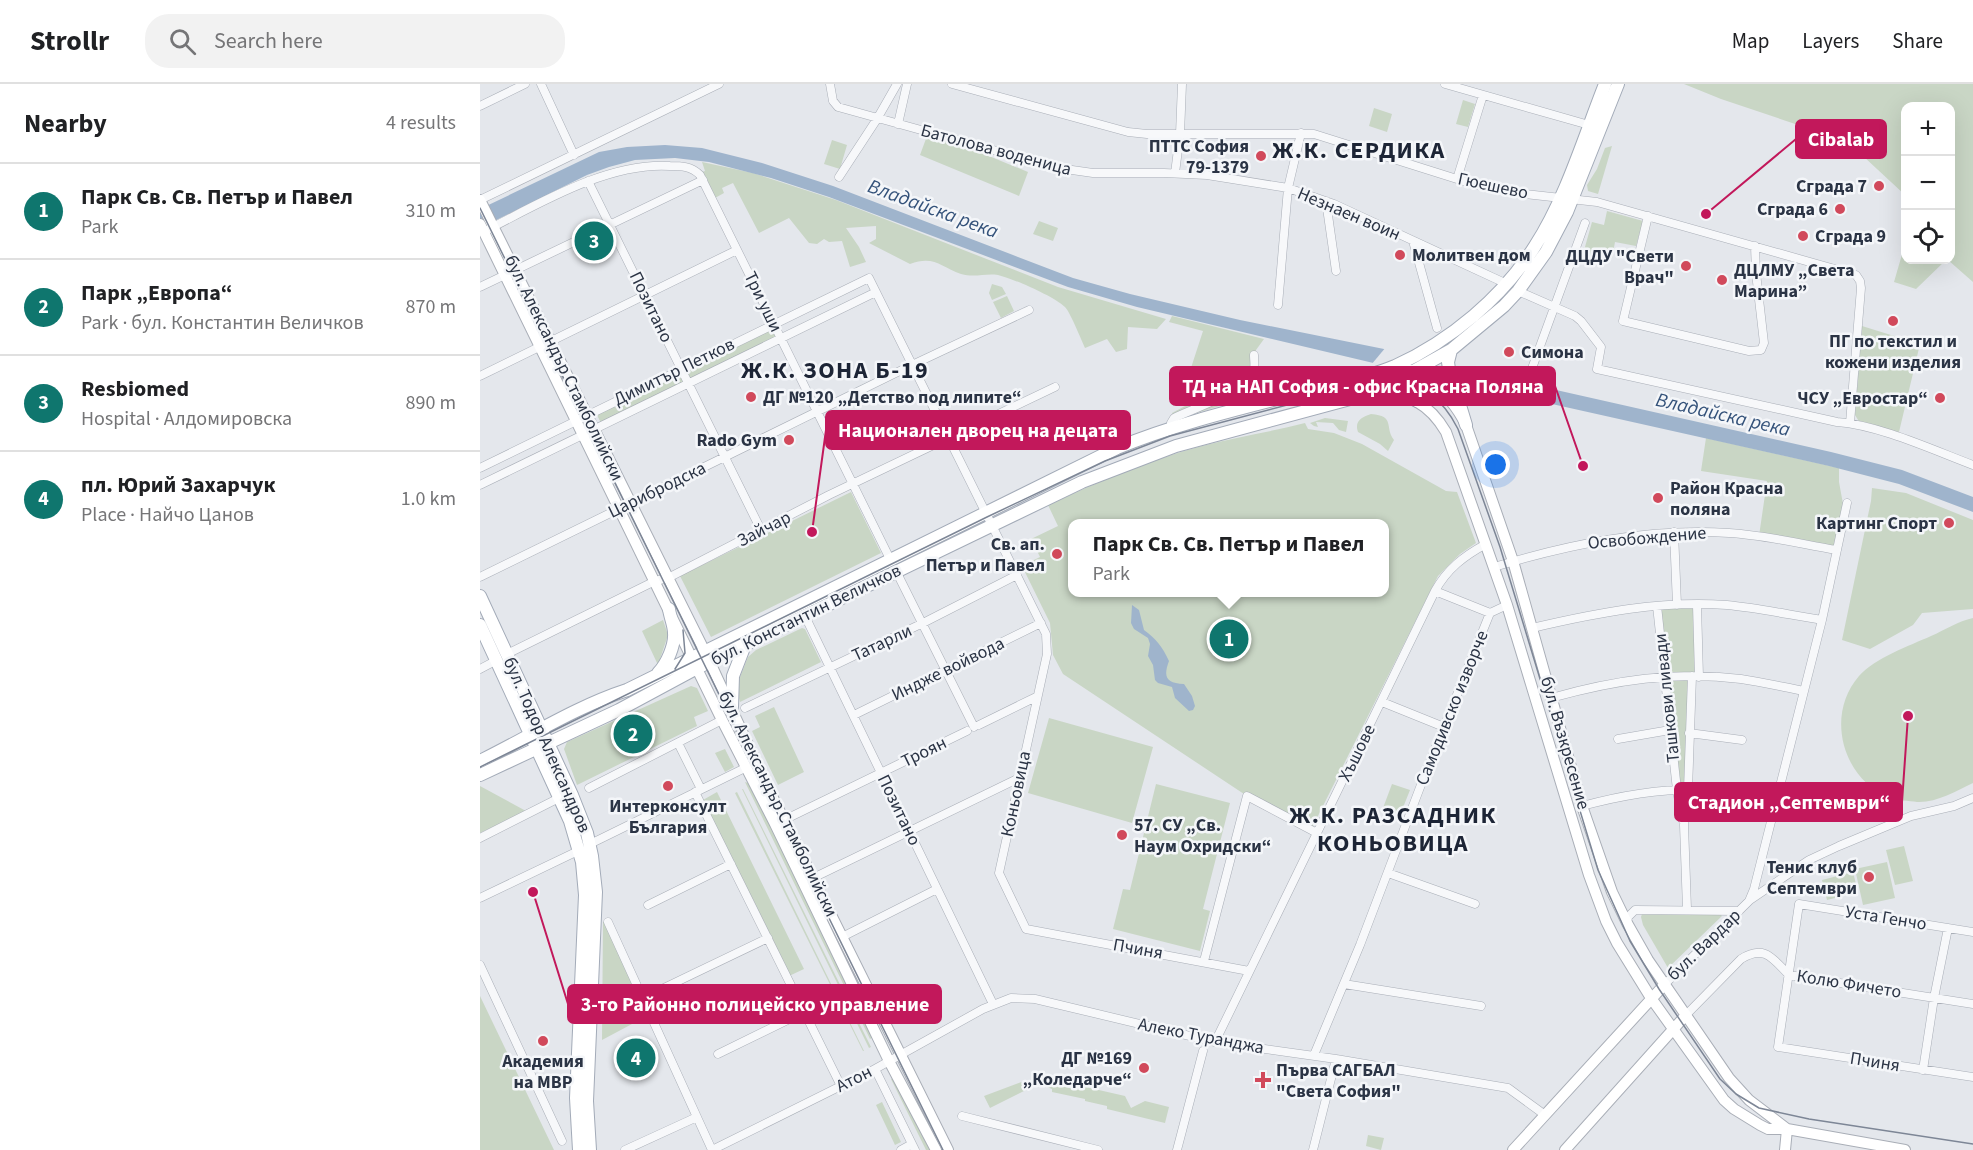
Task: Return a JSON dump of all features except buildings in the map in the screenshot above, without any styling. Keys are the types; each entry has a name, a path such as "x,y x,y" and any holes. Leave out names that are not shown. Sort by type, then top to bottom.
{"main road":[{"path":"1566,199 1589,124 1605,84"},
{"path":"1417,401 1406,387 1406,376 1413,362 1426,348 1478,312 1507,284 1566,199 1618,84"},
{"name":"бул. Константин Величков","path":"707,656 745,645 1099,474 1176,446 1376,392 1451,350 1490,320 1518,291 1546,252 1566,199"},
{"name":"бул. Александър Стамболийски","path":"481,201 486,229 546,344 587,415 948,1150"},
{"name":"бул. Александър Стамболийски","path":"546,344 576,420 889,1061 936,1150"},
{"name":"бул. Константин Величков","path":"480,775 619,710 707,656 890,559 1130,439 1366,375 1395,366 1426,348"},
{"path":"1451,350 1449,369 1466,425"},
{"name":"бул. Възкресение","path":"1366,375 1391,374 1426,381 1445,394 1456,407 1466,425 1513,561 1582,806 1604,871 1627,923 1665,984 1738,1089 1787,1129"},
{"name":"бул. Възкресение","path":"1376,392 1395,394 1417,401 1434,414 1446,432 1507,605 1589,875 1606,921 1627,960 1714,1087 1734,1109 1768,1129 1787,1129"},
{"name":"бул. Тодор Александров","path":"480,596 502,657 536,732 574,801 585,847 576,1098 579,1150"},
{"path":"657,674 668,658 673,640 674,632 669,609"},
{"name":"бул. Тодор Александров","path":"480,625 502,657"},
{"path":"732,707 733,676 745,645"},
{"name":"бул. Константин Величков","path":"480,761 657,674 694,663"},
{"name":"бул. Тодор Александров","path":"543,746 559,798 594,868 596,892 586,1101 590,1150"},
{"name":"бул. Вардар","path":"1513,1150 1665,984"},
{"path":"1565,1150 1686,1015"},
{"path":"1785,1150 1787,1129 1905,1150"}],"street":[{"path":"480,106 525,84"},
{"path":"541,84 574,154"},
{"path":"481,201 719,84"},
{"name":"Батолова воденица","path":"830,84 836,105 877,119 1076,172 1207,175 1288,188"},
{"path":"839,177 897,84"},
{"path":"898,124 907,84"},
{"name":"Гюешево","path":"952,84 1128,132 1320,135 1457,179 1503,191 1592,200 1856,275 1860,280 1861,288 1850,423"},
{"path":"1175,173 1180,134 1182,84"},
{"path":"1445,84 1589,124"},
{"path":"1457,179 1483,95"},
{"path":"1278,305 1288,188 1301,133"},
{"path":"480,287 610,225 701,177 690,168 659,165 628,169 588,181 486,229"},
{"name":"Три уши","path":"701,177 890,559"},
{"name":"Позитано","path":"588,181 761,530"},
{"name":"Незнаен воин","path":"1288,188 1326,201 1507,284"},
{"path":"1326,201 1336,271"},
{"path":"1648,216 1623,321 1749,351 1759,351 1763,348 1764,343 1755,246"},
{"path":"1531,371 1585,223"},
{"path":"1413,241 1437,328"},
{"path":"480,376 737,250"},
{"name":"Димитър Петков","path":"480,468 869,278 876,292 480,485"},
{"path":"1518,291 1578,318 1599,344 1601,351 1597,369 1850,423 1973,465"},
{"path":"876,292 1041,623"},
{"name":"Царибродска","path":"480,577 1029,310"},
{"path":"1172,429 1174,418 1245,382 1253,372 1254,355"},
{"name":"Зайчар","path":"480,669 655,581 668,578 852,484 1055,387"},
{"name":"бул. Вардар","path":"1665,984 1749,901 1758,878 1848,503"},
{"path":"1674,532 1677,605"},
{"name":"Освобождение","path":"1494,567 1576,544 1674,532 1723,532 1837,550"},
{"name":"Хъшове","path":"1215,1042 1435,591 1453,566 1486,544"},
{"path":"896,571 973,728"},
{"name":"Татарли","path":"745,708 923,623 1017,575"},
{"path":"1435,591 1490,613"},
{"name":"Самодивско изворче","path":"1314,1055 1490,613 1507,605"},
{"path":"1532,628 1593,614 1677,605 1757,609 1821,620"},
{"name":"Ташкови ливади","path":"1684,825 1695,677 1697,605"},
{"name":"Ташкови ливади","path":"1657,606 1677,790 1684,825 1688,909"},
{"name":"Позитано","path":"805,616 993,1004"},
{"name":"Коньовица","path":"1026,929 999,873 1047,654 1047,644 1041,623"},
{"name":"Индже войвода","path":"854,715 1041,623"},
{"path":"1551,698 1590,687 1665,676 1741,679 1804,691"},
{"name":"Троян","path":"784,820 1036,698"},
{"path":"1382,702 1444,727"},
{"path":"589,788 722,720"},
{"path":"1618,739 1670,730"},
{"path":"1689,734 1742,740"},
{"path":"678,743 731,864 841,1086"},
{"path":"480,898 747,767"},
{"path":"813,878 1019,778"},
{"path":"1582,806 1610,798 1677,790 1725,790 1777,798"},
{"path":"1204,962 1247,796 1317,833"},
{"path":"480,838 559,798"},
{"path":"1749,901 1809,860 1911,816 1954,806 1973,798"},
{"path":"648,905 731,864"},
{"path":"1388,873 1475,904"},
{"path":"842,937 937,889"},
{"name":"Уста Генчо","path":"1789,975 1799,904 1973,932"},
{"path":"1627,923 1628,917 1635,910 1739,911"},
{"path":"608,922 712,1150"},
{"path":"1923,1070 1948,928"},
{"name":"Пчиня","path":"1026,929 1249,971"},
{"path":"643,998 768,938"},
{"name":"Колю Фичето","path":"1686,1015 1741,959 1752,953 1770,955 1789,975 1973,1004"},
{"path":"480,966 562,1141"},
{"name":"Пчиня","path":"1789,975 1778,1047 1973,1077"},
{"path":"1344,984 1481,1006"},
{"name":"Алеко Туранджа","path":"993,1004 1011,998 1026,998 1215,1042 1314,1055 1508,1088 1545,1115"},
{"name":"Атон","path":"712,1150 875,1069 993,1004"},
{"path":"718,1054 804,1012"},
{"path":"1177,1150 1203,1051"},
{"path":"1313,1150 1336,1059"},
{"path":"875,1069 914,1147 901,1150"},
{"path":"962,1116 1098,1150"},
{"path":"625,1150 697,1117"}],"green space":[{"path":"1684,84 1973,84 1973,282 1953,264 1955,264 1955,102 1901,102 1901,191 1849,143"},
{"path":"1463,100 1475,104 1468,127 1456,124"},
{"path":"1374,108 1392,114 1387,132 1369,126"},
{"path":"927,136 967,147 1028,172 1019,196 920,155"},
{"path":"832,140 847,145 840,169 824,164"},
{"path":"1612,146 1598,194 1588,191 1587,185 1597,169 1605,148"},
{"path":"702,162 753,173 836,200 1058,287 1166,319 1157,329 1128,327 1127,349 1116,352 1107,339 1085,348 1067,310 1052,298 998,275 961,274 931,261 910,264 869,243 876,239 876,226 846,228 866,262 850,267 842,241 829,242 824,239 817,244 809,243 789,218 759,233 733,183 722,188 724,193 715,198 702,172 705,171"},
{"path":"1607,211 1643,221 1636,246 1615,242 1612,258 1602,265 1599,262 1594,265 1583,254 1592,222 1604,225"},
{"path":"1039,221 1058,228 1053,241 1033,234"},
{"path":"1901,258 1901,264 1942,264 1916,289 1894,282"},
{"path":"992,284 1002,287 1006,294 992,300 989,293"},
{"path":"1007,296 1014,311 1001,318 993,302"},
{"path":"1172,316 1264,339 1256,350 1255,374 1243,386 1239,400 1174,420 1172,413 1198,399 1189,374 1203,331 1169,322"},
{"path":"773,323 780,338 602,425 595,411"},
{"path":"1862,326 1920,344 1899,432 1860,423 1855,415"},
{"path":"1371,414 1379,415 1387,420 1394,440 1388,451 1358,432 1358,422"},
{"path":"1325,418 1348,421 1346,432 1339,430 1333,423 1316,422 1318,427 1310,423"},
{"path":"1305,423 1308,429 1334,433 1362,444 1446,491 1457,492 1476,543 1460,554 1438,576 1312,828 1247,796 1063,674 1053,655 1050,623 1022,566 1040,557 1031,539 1058,526 1048,505 1143,465 1215,443"},
{"path":"1706,438 1839,468 1843,504 1834,547 1759,536 1767,481 1701,471"},
{"path":"1872,488 1906,493 1973,520 1973,609 1922,613 1913,625 1870,649 1842,640"},
{"path":"851,492 881,553 711,637 680,576"},
{"path":"1697,605 1699,677 1691,677 1688,789 1678,788 1657,606"},
{"path":"1973,618 1973,783 1931,801 1917,802 1890,798 1873,789 1850,761 1841,727 1843,709 1849,692 1859,676 1883,658 1957,623"},
{"path":"663,620 668,635 658,665 642,631"},
{"path":"802,628 805,629 821,662 740,702 738,682 748,657 756,650"},
{"path":"691,686 697,688 708,711 694,717 697,726 577,785 564,749 567,742"},
{"path":"774,707 804,772 778,785 752,731 760,727 755,716"},
{"path":"1049,718 1153,747 1132,823 1028,793"},
{"path":"725,749 734,767 725,772 715,753"},
{"path":"745,782 751,784 873,1037 870,1039"},
{"path":"1156,784 1230,803 1203,909 1210,911 1200,951 1113,929 1123,889 1130,890"},
{"path":"1392,784 1410,790 1400,815 1383,808"},
{"path":"480,786 526,811 480,833"},
{"path":"742,789 871,1047 869,1048"},
{"path":"717,792 804,969 789,976 703,800"},
{"path":"737,792 864,1051 735,793"},
{"path":"1904,846 1913,881 1895,885 1886,850"},
{"path":"1887,862 1895,898 1863,905 1855,869"},
{"path":"1853,872 1858,892 1827,900 1822,880"},
{"path":"1642,914 1720,914 1722,916 1668,968 1643,925"},
{"path":"603,922 607,922 647,1016 602,1040"},
{"path":"480,996 554,1150 480,1150"},
{"path":"894,1078 932,1150 926,1150 891,1079"},
{"path":"1027,1080 1075,1089 1077,1085 1125,1096 1131,1108 1145,1101 1169,1107 1165,1123 1107,1109 1107,1106 1085,1101 1085,1099 1052,1092 1052,1089 1037,1083 990,1108 984,1096"},
{"path":"882,1102 901,1142 895,1145 876,1105"},
{"path":"1368,1135 1384,1138 1381,1150 1366,1146"}],"water":[{"path":"665,145 702,148 762,163 833,186 1073,278 1130,294 1240,320 1384,349 1902,470 1973,497 1973,512 1899,484 1829,466 1462,384 1137,307 1068,287 829,197 771,178 709,162 675,158 635,160 609,167 587,175 480,228 480,209 599,152 627,147"},
{"path":"1132,605 1139,610 1144,630 1158,643 1169,661 1166,675 1170,681 1184,684 1192,696 1195,706 1193,710 1189,711 1175,698 1172,687 1155,680 1153,665 1148,656 1150,644 1148,638 1134,629 1131,623"}],"pier":[{"path":"1386,347 1457,365 1463,388 1371,365"}],"tram line":[{"path":"480,208 943,1150"},
{"path":"480,767 1105,461 1170,436 1363,385 1379,382 1407,384 1431,395 1450,415 1458,429 1500,547 1598,870 1630,941 1659,989 1720,1079 1736,1094 1759,1108 1809,1119 1973,1144"},
{"path":"675,669 685,653 683,630"}],"place":[{"name":"ПТТС София 79-1379","path":"1261,156"},
{"name":"Сграда 7","path":"1879,186"},
{"name":"Сграда 6","path":"1840,209"},
{"name":"Cibalab","path":"1706,214"},
{"name":"Сграда 9","path":"1803,236"},
{"name":"Resbiomed","path":"594,241"},
{"name":"Молитвен дом","path":"1400,255"},
{"name":"ДЦДУ \"Свети Врач\"","path":"1686,266"},
{"name":"ДЦЛМУ „Света Марина”","path":"1722,280"},
{"name":"ПГ по текстил и кожени изделия","path":"1893,321"},
{"name":"Симона","path":"1509,352"},
{"name":"ДГ №120 „Детство под липите“","path":"751,397"},
{"name":"ЧСУ „Евростар“","path":"1940,398"},
{"name":"Rado Gym","path":"789,440"},
{"name":"ТД на НАП София - офис Красна Поляна","path":"1583,466"},
{"name":"Район Красна поляна","path":"1658,498"},
{"name":"Картинг Спорт","path":"1949,523"},
{"name":"Национален дворец на децата","path":"812,532"},
{"name":"Св. ап. Петър и Павел","path":"1057,554"},
{"name":"Парк Св. Св. Петър и Павел","path":"1229,639"},
{"name":"Стадион „Септември“","path":"1908,716"},
{"name":"Парк „Европа“","path":"633,734"},
{"name":"Интерконсулт България","path":"668,786"},
{"name":"57. СУ „Св. Наум Охридски“","path":"1122,835"},
{"name":"Тенис клуб Септември","path":"1869,877"},
{"name":"3-то Районно полицейско управление","path":"533,892"},
{"name":"Академия на МВР","path":"543,1041"},
{"name":"пл. Юрий Захарчук","path":"636,1058"},
{"name":"ДГ №169 „Коледарче“","path":"1144,1068"},
{"name":"Първа САГБАЛ \"Света София\"","path":"1263,1080"}],"district":[{"name":"Ж.К. СЕРДИКА","path":"1359,150"},
{"name":"Ж.К. ЗОНА Б-19","path":"835,370"},
{"name":"Ж.К. РАЗСАДНИК КОНЬОВИЦА","path":"1393,829"}],"water label":[{"name":"Владайска река","path":"933,209"},
{"name":"Владайска река","path":"1723,415"}]}
